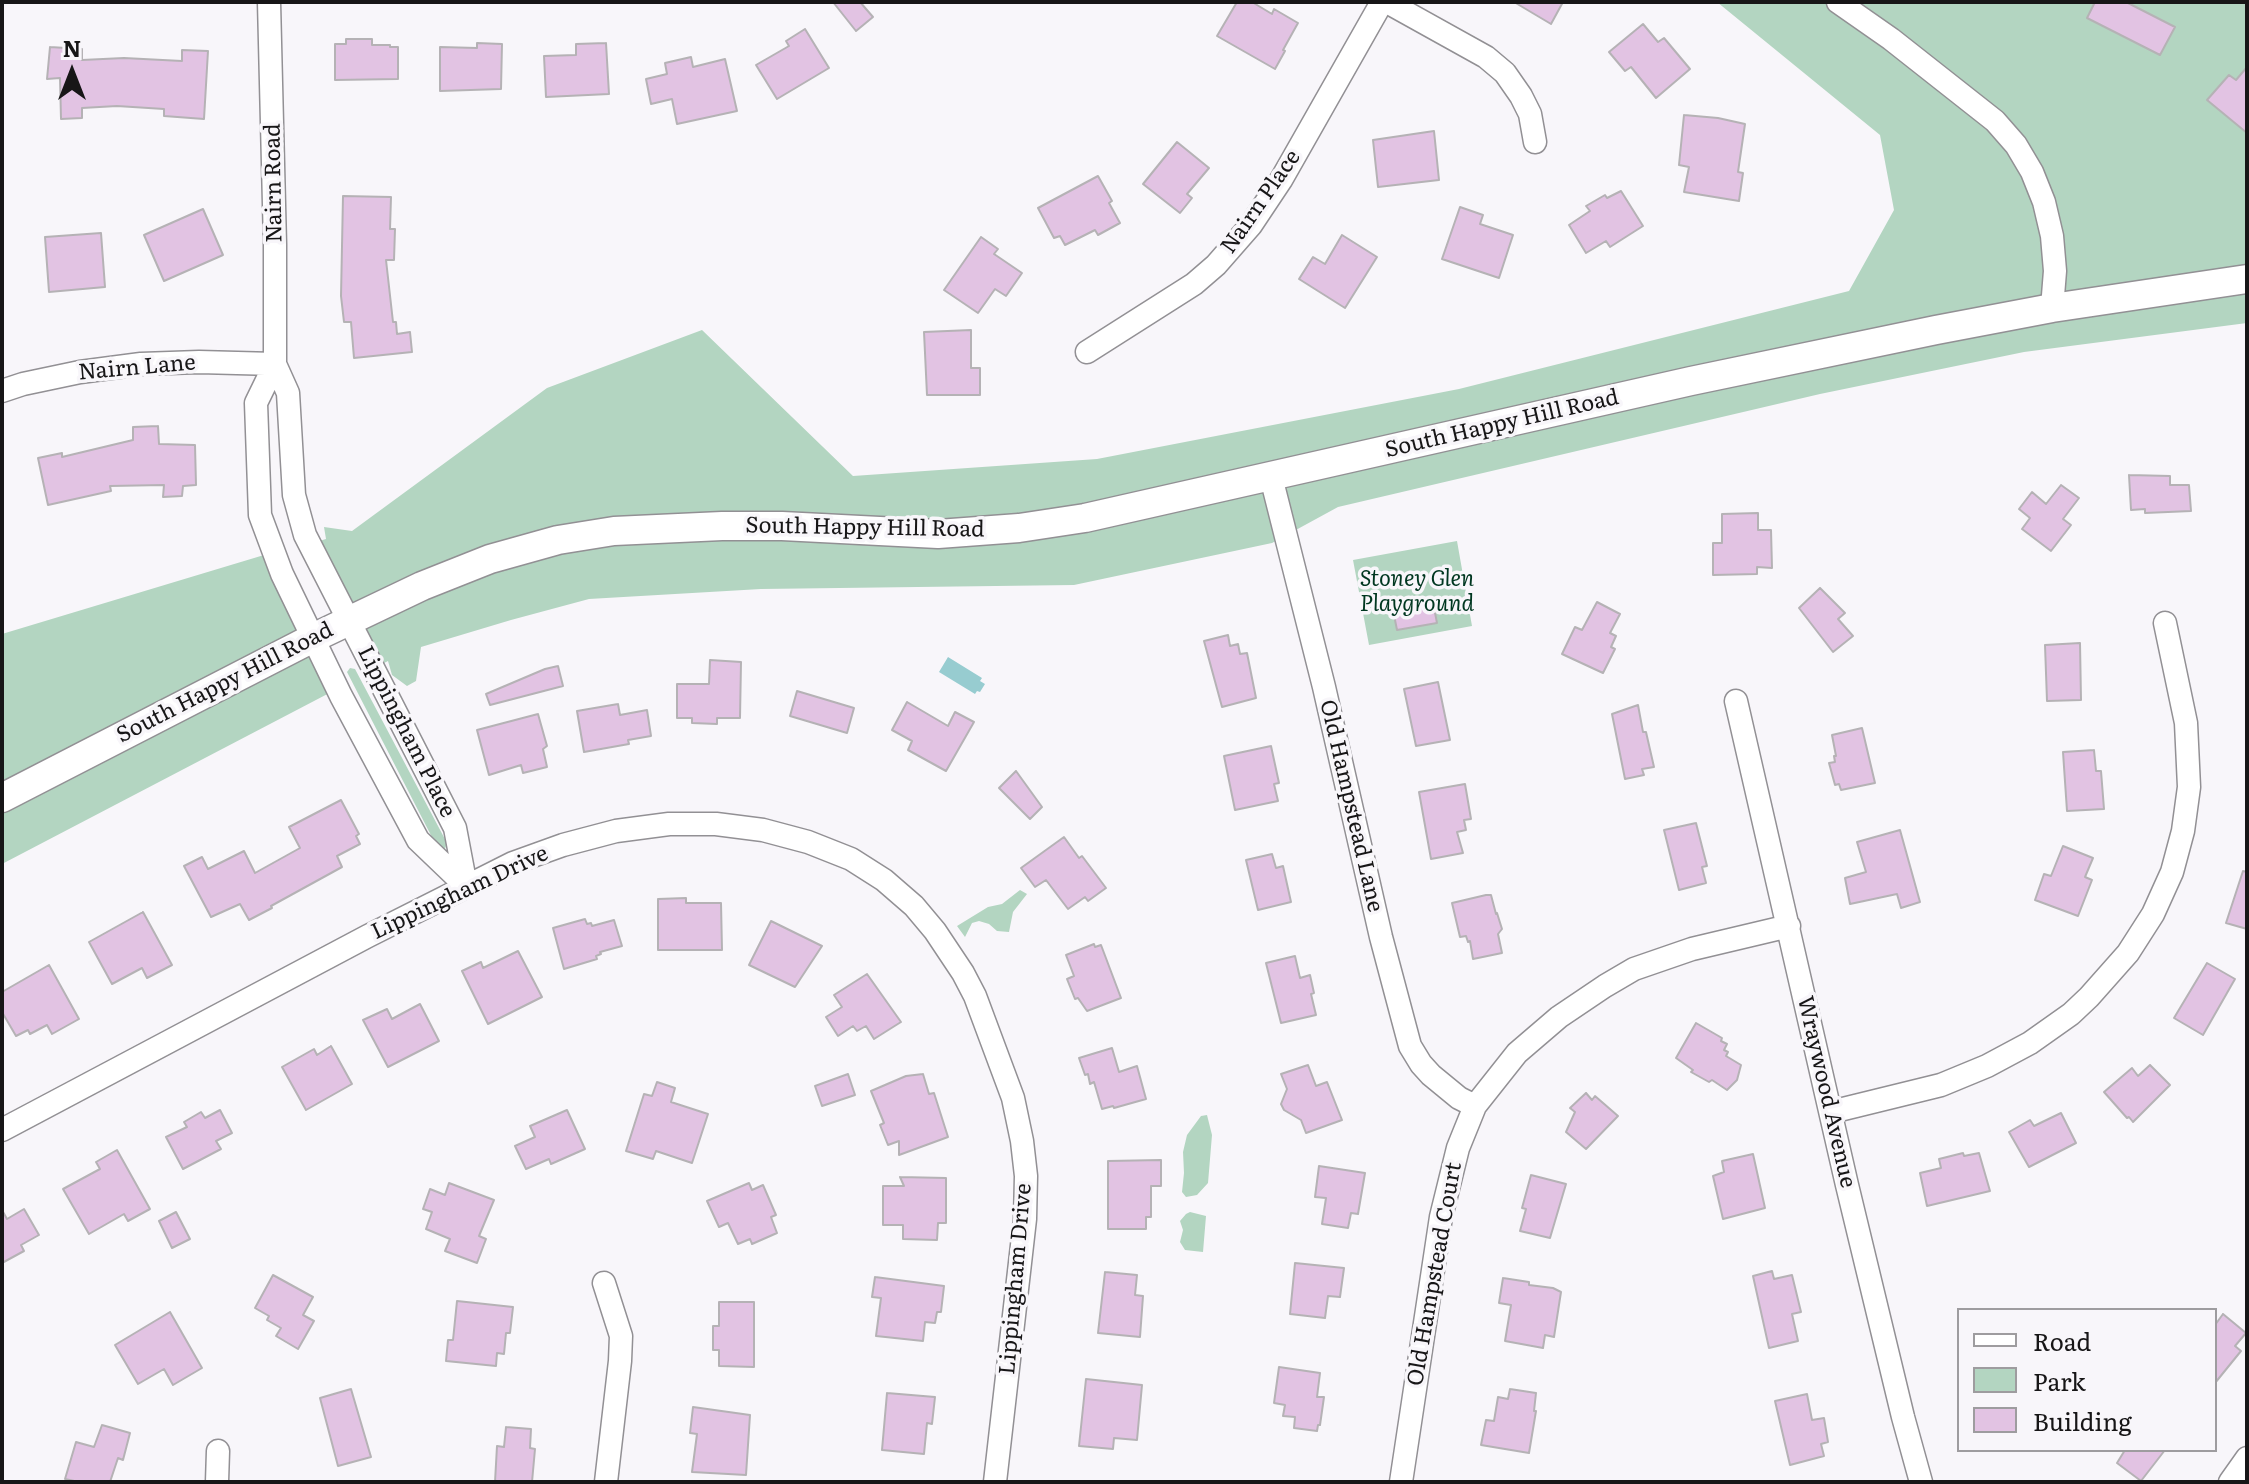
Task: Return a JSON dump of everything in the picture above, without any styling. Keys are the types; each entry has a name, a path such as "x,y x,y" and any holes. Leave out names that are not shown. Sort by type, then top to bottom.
{"street":[{"name":"Nairn Road","path":"269,2 275,364 288,393 294,495 305,535 348,621"},
{"path":"1384,2 1486,57 1505,73 1530,114 1535,142"},
{"name":"Nairn Place","path":"1087,352 1194,284 1216,265 1251,225 1281,180 1384,2"},
{"path":"1838,2 1891,39 1995,121 2016,145 2032,172 2044,202 2052,236 2055,271 2052,308"},
{"name":"South Happy Hill Road","path":"2,798 313,638 422,586 490,559 558,540 614,531 782,526 938,534 1019,528 1085,518 1722,374 2052,308 2247,279"},
{"name":"Nairn Lane","path":"2,391 80,372 141,364 275,364"},
{"name":"Nairn Road","path":"275,364 256,403 260,515 282,574 313,638"},
{"name":"Old Hampstead Lane","path":"1271,477 1410,1046 1431,1075 1459,1098 1475,1106"},
{"name":"Lippingham Place","path":"348,621 455,828 466,886"},
{"path":"1831,1112 1941,1085 2015,1052 2071,1014 2099,989 2128,953 2153,914 2172,872 2183,831 2189,787 2186,723 2165,623"},
{"name":"Lippingham Place","path":"313,638 418,840 466,886"},
{"name":"Wraywood Avenue","path":"1736,701 1903,1417 1921,1482"},
{"name":"Lippingham Drive","path":"2,1130 466,886 513,863 563,845 601,835 669,824 716,824 763,830 808,842 851,859 884,880 914,906 939,936 975,996 1013,1098 1026,1176 1025,1219 995,1482"},
{"name":"Old Hampstead Court","path":"1401,1482 1441,1217 1458,1148 1475,1106 1517,1053 1559,1017 1634,969 1692,949 1789,926"},
{"path":"604,1283 621,1336 606,1482"},
{"path":"217,1482 218,1451"},
{"path":"2230,1482 2247,1458"}],"green space":[{"path":"1717,2 2247,2 2247,323 2024,352 1820,394 1338,507 1272,543 1074,585 761,589 589,599 421,647 416,681 407,686 392,675 388,661 374,668 309,544 326,539 324,527 352,531 547,388 702,330 853,476 1097,459 1459,389 1849,291 1894,210 1880,135"},
{"name":"Stoney Glen Playground","path":"1457,541 1472,626 1369,645 1353,560"},
{"path":"274,552 337,689 2,864 2,634"},
{"path":"350,668 355,669 447,843 445,849 437,847 347,672"},
{"path":"1020,890 1027,894 1013,912 1009,932 997,931 979,921 972,923 965,937 957,926 988,907 1002,904"},
{"path":"1207,1115 1212,1135 1208,1183 1197,1195 1186,1197 1182,1192 1183,1152 1187,1135 1201,1116"},
{"path":"1190,1212 1206,1216 1203,1252 1185,1250 1180,1242 1183,1230 1180,1221"}],"water":[{"path":"948,657 982,678 980,681 985,684 980,692 975,694 939,672"}],"building":[{"path":"833,2 860,2 873,17 856,31"},
{"path":"1237,2 1252,2 1272,14 1274,9 1298,23 1275,69 1217,36"},
{"path":"1514,2 1563,2 1551,24"},
{"path":"2095,2 2126,2 2175,27 2160,55 2087,18"},
{"path":"1643,24 1658,42 1664,38 1690,69 1656,98 1631,67 1625,71 1609,52"},
{"path":"805,29 829,68 777,99 756,65 789,46 786,41"},
{"path":"346,39 372,39 372,45 398,47 398,79 335,80 335,44 346,44"},
{"path":"477,43 502,44 501,89 440,91 440,47 477,48"},
{"path":"606,43 609,94 546,97 544,56 576,55 576,44"},
{"path":"50,47 82,49 82,60 124,58 182,61 182,50 208,51 204,119 164,116 164,109 117,106 82,108 82,118 61,119 60,78 47,79"},
{"path":"691,57 693,67 725,59 737,111 677,124 672,99 651,104 646,79 667,74 665,63"},
{"path":"2247,67 2247,133 2207,100 2229,75 2236,80"},
{"path":"1684,115 1745,124 1738,172 1743,173 1739,201 1684,192 1689,167 1679,165"},
{"path":"1434,131 1439,180 1378,187 1373,140"},
{"path":"1177,142 1209,168 1187,194 1192,198 1180,213 1143,184"},
{"path":"1098,176 1120,223 1098,235 1095,230 1065,245 1060,236 1054,238 1038,208"},
{"path":"1621,191 1643,226 1610,247 1606,241 1586,253 1569,225 1590,211 1586,206 1605,195 1607,198"},
{"path":"343,196 391,197 390,229 395,229 394,260 386,260 393,322 396,322 397,334 410,332 412,352 354,358 351,322 344,322 341,296"},
{"path":"1460,207 1483,215 1480,224 1513,235 1499,278 1442,259"},
{"path":"203,209 223,255 164,281 144,235"},
{"path":"101,233 105,287 49,292 45,237"},
{"path":"1342,235 1377,257 1345,308 1299,279 1313,257 1325,264"},
{"path":"981,237 998,249 994,254 1022,273 1006,296 995,289 978,313 944,290"},
{"path":"971,330 971,368 980,368 980,395 927,395 924,332"},
{"path":"158,426 159,444 195,445 196,485 183,486 182,496 163,497 164,485 110,486 111,491 48,505 38,458 62,453 62,457 133,440 133,427"},
{"path":"2129,475 2170,476 2170,485 2189,485 2191,511 2145,513 2145,509 2131,510"},
{"path":"2061,485 2079,498 2063,519 2071,525 2051,551 2022,529 2030,518 2019,509 2032,492 2046,504"},
{"path":"1758,513 1758,530 1771,530 1772,568 1757,567 1757,574 1713,575 1713,543 1722,543 1722,514"},
{"path":"1820,588 1845,613 1838,619 1853,636 1833,652 1799,608"},
{"path":"1432,597 1437,623 1397,630 1392,605"},
{"path":"1597,602 1620,614 1610,633 1616,636 1611,647 1615,649 1603,673 1562,654 1575,627 1582,630"},
{"path":"1228,635 1230,646 1238,644 1240,654 1247,653 1256,698 1222,707 1204,641"},
{"path":"2080,643 2081,700 2047,701 2045,645"},
{"path":"710,660 741,662 740,718 717,718 717,724 692,723 692,718 677,718 677,684 709,684"},
{"path":"558,666 563,686 490,705 486,694"},
{"path":"1438,682 1450,740 1416,746 1404,689"},
{"path":"797,691 854,708 847,733 790,716"},
{"path":"907,702 948,726 955,712 974,722 946,771 908,750 912,741 892,730"},
{"path":"618,704 620,715 647,710 651,736 628,740 629,744 584,752 577,711"},
{"path":"1638,705 1654,767 1642,769 1644,775 1625,779 1612,714"},
{"path":"538,714 547,746 543,749 547,767 523,773 521,765 489,775 477,730"},
{"path":"1862,728 1875,783 1841,790 1839,784 1835,785 1829,763 1835,762 1836,756 1832,735"},
{"path":"1271,746 1279,783 1274,784 1278,801 1235,810 1224,756"},
{"path":"2094,750 2096,771 2101,771 2104,809 2067,811 2063,752"},
{"path":"1016,771 1042,807 1030,819 999,788"},
{"path":"1465,784 1471,819 1464,820 1466,830 1457,832 1463,853 1431,859 1419,792"},
{"path":"341,800 359,834 356,836 360,844 337,856 342,867 249,920 240,904 211,917 184,866 202,857 208,869 244,851 255,873 300,848 289,827"},
{"path":"1696,823 1707,866 1702,867 1706,883 1679,890 1664,830"},
{"path":"1900,830 1920,902 1901,908 1897,894 1850,904 1845,878 1866,872 1857,842"},
{"path":"1064,837 1106,888 1088,901 1085,897 1068,909 1046,880 1035,887 1021,868"},
{"path":"2063,846 2093,858 2085,877 2092,880 2078,916 2035,900 2044,874 2051,876"},
{"path":"1272,854 1276,868 1283,866 1291,902 1258,910 1246,860"},
{"path":"2243,871 2247,872 2247,929 2226,923"},
{"path":"1491,895 1502,929 1498,934 1502,953 1473,959 1470,941 1466,936 1460,937 1452,903"},
{"path":"686,898 686,903 721,903 722,950 658,950 658,899"},
{"path":"143,912 172,965 147,978 142,968 112,984 89,942"},
{"path":"585,919 592,926 614,920 622,946 600,952 597,959 564,969 553,928"},
{"path":"771,921 822,946 795,987 749,965"},
{"path":"1094,944 1095,947 1101,945 1121,998 1087,1011 1078,998 1075,999 1067,979 1074,976 1066,955"},
{"path":"518,951 542,997 488,1024 462,971 481,962 483,968"},
{"path":"1295,956 1300,978 1310,975 1316,1015 1281,1023 1266,963"},
{"path":"2207,963 2235,979 2203,1035 2174,1018"},
{"path":"49,965 79,1019 52,1034 47,1025 30,1034 28,1030 16,1036 2,1012 2,992"},
{"path":"867,974 901,1022 874,1039 866,1026 857,1031 853,1026 838,1036 826,1017 842,1007 834,995"},
{"path":"420,1004 439,1041 388,1067 363,1020 387,1009 392,1019"},
{"path":"1696,1023 1722,1038 1721,1041 1727,1044 1724,1050 1728,1052 1726,1056 1741,1065 1737,1080 1727,1090 1691,1072 1693,1070 1676,1058"},
{"path":"331,1046 352,1084 306,1110 282,1067 314,1049 317,1055"},
{"path":"1112,1048 1119,1072 1137,1066 1146,1099 1102,1109 1094,1082 1090,1084 1079,1058"},
{"path":"1308,1065 1316,1086 1327,1082 1342,1120 1306,1133 1301,1120 1284,1110 1281,1104 1287,1089 1281,1074"},
{"path":"2150,1065 2170,1085 2133,1122 2104,1092 2132,1068 2138,1076"},
{"path":"848,1074 855,1095 822,1106 815,1086"},
{"path":"923,1074 929,1094 934,1093 948,1137 899,1155 899,1141 888,1145 880,1125 884,1123 871,1091 906,1076"},
{"path":"657,1082 675,1088 671,1102 708,1114 692,1163 656,1151 653,1159 626,1151 644,1094 652,1096"},
{"path":"1586,1093 1592,1100 1595,1096 1618,1116 1586,1149 1566,1132 1575,1112 1570,1108"},
{"path":"220,1110 232,1133 216,1141 221,1149 183,1169 166,1137 187,1127 184,1122 201,1112 205,1118"},
{"path":"567,1110 585,1149 551,1164 549,1159 526,1169 515,1146 535,1137 530,1126"},
{"path":"2061,1113 2076,1143 2029,1167 2009,1132 2030,1120 2034,1126"},
{"path":"117,1150 150,1209 128,1221 124,1214 89,1234 63,1189 100,1169 96,1162"},
{"path":"1963,1153 1964,1156 1979,1153 1990,1191 1927,1206 1920,1173 1941,1168 1939,1159"},
{"path":"1753,1154 1765,1208 1723,1219 1713,1176 1724,1172 1722,1161"},
{"path":"1161,1160 1161,1186 1151,1186 1151,1217 1146,1217 1146,1229 1108,1229 1108,1161"},
{"path":"1319,1166 1365,1173 1358,1214 1351,1213 1348,1228 1322,1224 1326,1198 1315,1197"},
{"path":"1531,1175 1566,1184 1550,1238 1520,1231 1526,1209 1522,1208"},
{"path":"900,1177 946,1178 946,1223 938,1223 937,1240 903,1239 903,1225 883,1225 883,1186 904,1186"},
{"path":"449,1183 494,1200 479,1236 486,1239 477,1263 445,1251 450,1239 426,1229 432,1212 423,1209 430,1189 445,1195"},
{"path":"749,1183 752,1190 763,1185 776,1215 771,1217 777,1233 752,1244 750,1239 738,1244 728,1223 719,1227 707,1201"},
{"path":"24,1209 39,1235 21,1245 24,1251 2,1263 2,1210 7,1219"},
{"path":"176,1212 190,1239 172,1248 159,1221"},
{"path":"1295,1263 1344,1268 1340,1297 1328,1296 1325,1318 1290,1314"},
{"path":"1772,1271 1774,1279 1792,1275 1801,1312 1792,1314 1798,1341 1769,1348 1753,1276"},
{"path":"1105,1272 1137,1275 1135,1295 1143,1296 1140,1337 1098,1333"},
{"path":"273,1275 313,1297 303,1315 314,1321 298,1349 276,1336 281,1328 255,1308"},
{"path":"875,1277 944,1286 941,1312 937,1312 935,1323 925,1322 923,1341 876,1336 881,1298 872,1297"},
{"path":"1503,1278 1561,1292 1554,1337 1545,1335 1543,1348 1505,1341 1511,1305 1499,1303"},
{"path":"457,1301 513,1307 504,1354 497,1353 496,1366 446,1361 448,1340 453,1340"},
{"path":"719,1302 754,1302 754,1367 719,1366 719,1350 713,1350 713,1326 719,1326"},
{"path":"170,1312 202,1368 173,1385 164,1369 138,1384 115,1345"},
{"path":"2223,1314 2246,1333 2235,1346 2241,1351 2217,1381 2217,1322"},
{"path":"1279,1367 1320,1373 1317,1397 1324,1397 1317,1431 1294,1428 1295,1417 1283,1416 1285,1405 1274,1403"},
{"path":"1086,1379 1142,1385 1137,1440 1114,1438 1113,1449 1079,1446"},
{"path":"351,1389 371,1457 338,1466 320,1398"},
{"path":"1510,1389 1536,1393 1529,1453 1481,1445 1486,1420 1494,1421 1498,1397 1508,1399"},
{"path":"887,1393 935,1397 932,1424 927,1423 924,1454 882,1450"},
{"path":"1807,1394 1812,1420 1824,1418 1828,1442 1821,1444 1824,1456 1790,1465 1775,1401"},
{"path":"693,1407 750,1415 746,1475 692,1472 697,1434 690,1433"},
{"path":"102,1425 130,1433 123,1460 118,1458 110,1482 65,1479 76,1442 94,1447"},
{"path":"506,1427 531,1429 530,1448 535,1449 532,1482 495,1482 497,1446 504,1447"},
{"path":"2124,1452 2163,1452 2141,1481 2117,1463"}]}
